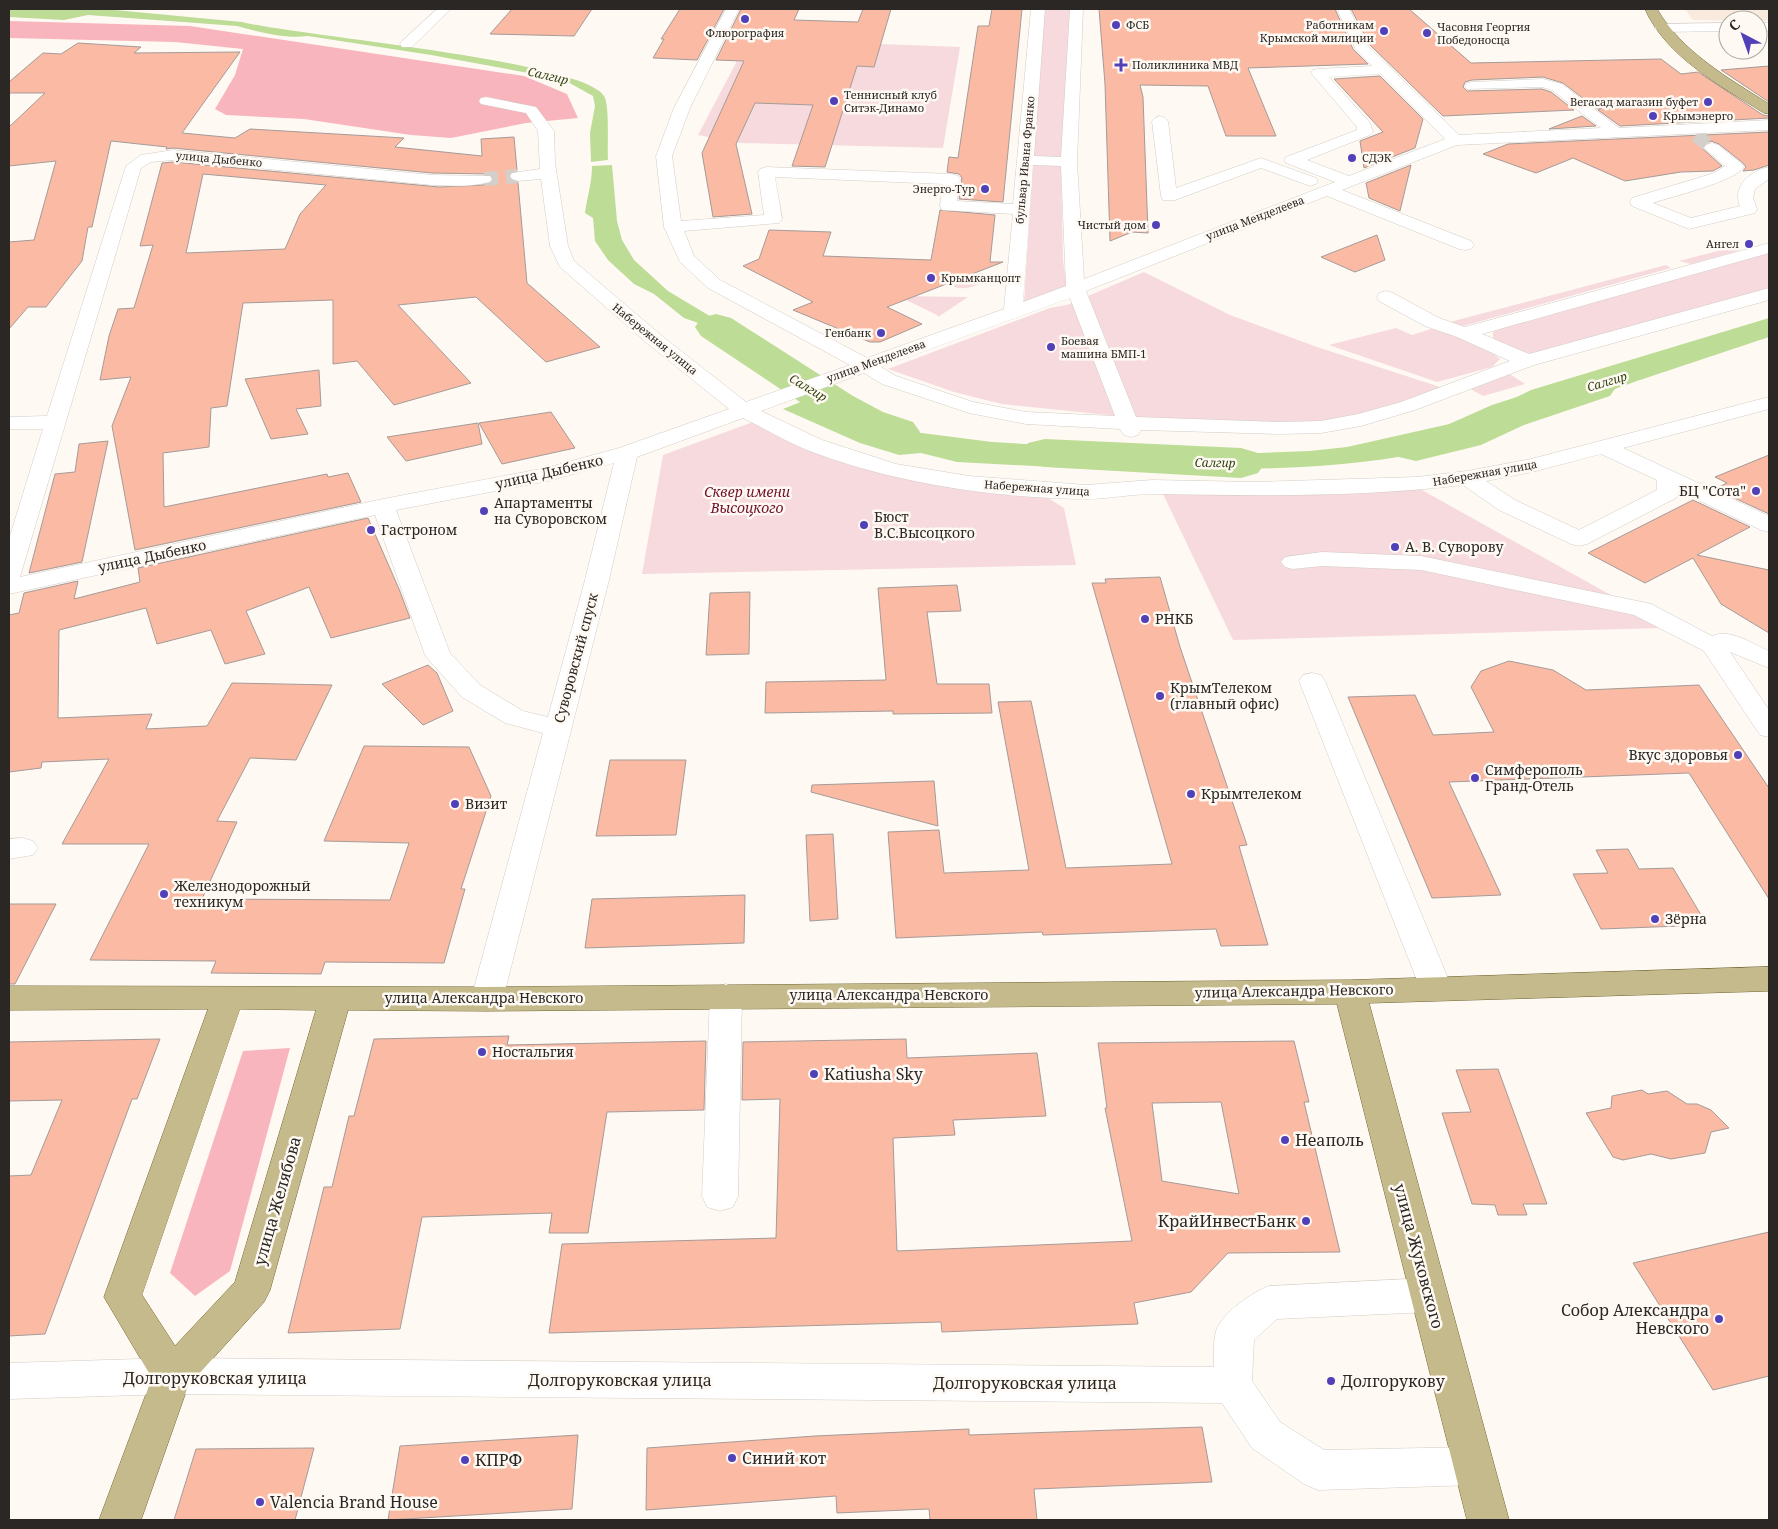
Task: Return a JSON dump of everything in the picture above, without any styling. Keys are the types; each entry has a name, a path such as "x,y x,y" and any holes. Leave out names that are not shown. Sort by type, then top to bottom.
{"main road":[{"path":"1651,9 1661,28 1693,58 1737,90 1769,110"},
{"name":"улица Александра Невского","path":"9,998 487,999 1350,992 1769,979"},
{"name":"улица Жуковского","path":"1350,992 1488,1520"},
{"path":"172,1376 123,1297 228,997"},
{"name":"улица Желябова","path":"120,1520 172,1376 251,1290 335,998"}],"street":[{"path":"407,44 444,9"},
{"path":"732,9 682,108 664,156 673,227 686,258 714,284 774,318 836,348 862,366 889,380 939,398 998,414 1129,427 1321,427 1361,420 1408,406 1527,362 1769,294"},
{"name":"бульвар Ивана Франко","path":"1013,311 1038,9"},
{"path":"1077,9 1070,162 1073,262 1076,288 1129,427"},
{"path":"1343,9 1359,45 1455,140"},
{"path":"1661,28 1718,27"},
{"path":"1348,182 1292,160 1365,132 1365,126 1318,73 1383,70"},
{"path":"1472,86 1543,83 1557,87 1615,132"},
{"name":"Набережная улица","path":"486,102 531,110 546,131 548,173 559,246 566,263 655,340 751,407 814,445 893,470 969,483 1086,492 1152,487 1256,489 1417,484 1467,478 1532,465 1769,403"},
{"path":"1160,121 1169,196 1261,163 1465,244"},
{"name":"улица Менделеева","path":"751,407 1076,288 1455,140 1615,132 1692,132 1769,125"},
{"path":"1712,148 1736,167 1720,176 1638,202 1689,224 1749,209 1745,198 1747,186 1769,172"},
{"name":"улица Дыбенко","path":"9,576 134,166 147,158 173,155 432,180 463,181 484,179"},
{"path":"1024,160 1070,162"},
{"path":"1729,162 1757,162"},
{"path":"673,227 774,219 766,172 952,179 948,206 1021,209"},
{"path":"518,176 548,173"},
{"path":"1464,333 1769,248"},
{"path":"1386,297 1432,322 1464,333 1527,362"},
{"path":"627,453 751,407"},
{"path":"9,423 56,422"},
{"path":"1604,447 1769,525"},
{"name":"улица Дыбенко","path":"9,586 383,506 548,474 627,453"},
{"name":"Суворовский спуск","path":"487,999 597,580 627,453"},
{"path":"1467,478 1507,505 1579,539 1668,493 1668,477"},
{"path":"383,506 438,655 472,691 514,717 557,728"},
{"path":"1293,562 1322,559 1421,563 1642,609 1713,646 1769,728"},
{"path":"1713,646 1723,640 1769,660"},
{"path":"1312,681 1436,988"},
{"path":"720,1196 726,996"},
{"path":"1429,1295 1269,1303 1235,1332 1232,1385 1266,1435 1318,1470 1474,1466"},
{"name":"Долгоруковская улица","path":"9,1381 172,1376 1232,1385"}],"shaded area":[{"path":"1685,9 1769,9 1769,21 1768,10 1718,10 1718,20 1693,20"},
{"path":"9,21 190,26 524,76 567,94 578,118 526,123 451,138 411,135 304,119 226,115 215,109 235,75 243,49 175,42 9,38"},
{"path":"290,1048 230,1271 195,1296 170,1273 243,1051"}],"green space":[{"path":"1045,9 1070,9 1061,161 1032,159"},
{"name":"Теннисный клуб Ситэк-Динамо","path":"880,44 960,47 943,148 740,143 698,135 737,61 874,67"},
{"path":"1033,161 1061,163 1063,261 1067,286 1024,302"},
{"path":"1733,247 1741,250 1691,264 1679,261"},
{"path":"1769,253 1769,288 1540,353 1527,353 1515,350 1493,338 1493,332 1504,327"},
{"path":"1666,265 1671,268 1467,325 1458,327 1446,323"},
{"path":"1144,272 1230,315 1317,347 1443,388 1402,403 1339,419 1291,423 1157,420 1002,404 954,392 888,369 1050,308 1067,305"},
{"path":"981,273 989,276 988,281 964,288 950,285"},
{"path":"898,296 968,297 938,317"},
{"path":"1437,327 1490,351 1500,359 1492,367 1437,382 1329,345 1396,328 1412,335"},
{"path":"1508,373 1525,384 1483,396 1465,386"},
{"name":"Сквер имени Высоцкого","path":"753,422 803,446 945,485 1048,498 1064,508 1076,565 642,574 663,455"},
{"path":"1420,489 1609,594 1660,628 1233,640 1163,494 1295,494"}],"water":[{"path":"9,9 115,10 242,22 494,60 546,71 584,83 604,96 608,117 608,160 591,162 590,133 595,106 593,96 566,81 556,78 431,55 308,36 291,37 254,31 237,26 88,15 64,20 9,17"},
{"path":"612,165 617,221 622,240 634,260 668,291 798,369 770,379 766,369 724,337 701,324 684,318 654,294 634,284 608,260 595,241 593,218 585,213 592,166"},
{"path":"1769,318 1769,337 1548,413 1521,416 1499,406 1531,390"},
{"path":"818,395 837,396 893,425 914,432 992,442 1129,450 1131,466 1071,468 957,462 921,453 899,455 860,443 783,409"},
{"path":"1483,414 1507,426 1467,443 1427,452 1368,461 1278,468 1158,467 1153,452 1234,454 1310,451 1347,447 1454,423"}],"building":[{"path":"512,9 592,9 574,36 490,34"},
{"path":"680,9 724,9 697,60 653,58 664,39 661,39"},
{"path":"741,9 799,9 794,20 858,22 863,9 891,9 874,67 857,66 825,167 792,166 813,105 755,103 736,144 752,214 713,217 702,153 744,61 716,60"},
{"path":"992,9 1022,9 1003,202 959,199 962,178 959,174 947,172 949,157 958,158 978,26 989,26"},
{"path":"1099,9 1335,9 1353,49 1368,64 1248,68 1276,136 1226,136 1208,86 1140,85 1143,97 1148,233 1132,232 1110,241 1105,84"},
{"path":"1351,9 1409,9 1471,63 1661,59 1681,74 1698,72 1763,115 1769,116 1769,118 1620,126 1598,110 1602,108 1597,109 1563,83 1543,77 1472,80 1465,82 1463,87 1467,91 1542,89 1551,92 1574,110 1443,116 1370,45"},
{"path":"78,43 141,47 134,53 240,52 182,133 235,138 250,129 404,138 395,147 482,156 481,139 514,137 517,170 510,172 508,177 511,181 518,183 527,283 600,347 546,362 476,297 398,305 471,383 394,405 357,361 333,364 333,300 243,303 227,406 211,408 209,447 163,453 164,507 327,474 328,477 348,473 361,502 135,550 112,426 131,377 100,380 109,336 118,309 134,308 153,245 140,246 162,163 173,162 439,187 483,185 492,183 494,178 490,174 432,173 173,148 166,149 167,147 111,141 92,227 88,227 82,261 46,307 28,307 9,329 9,242 34,240 56,161 9,166 9,127 45,93 9,93 9,82 43,53 61,54","holes":["203,174 326,185 300,214 285,249 186,253"]},
{"path":"1769,66 1769,102 1721,70"},
{"path":"1380,76 1423,119 1415,148 1364,168 1360,141 1383,132 1334,79"},
{"path":"1582,116 1596,126 1549,129"},
{"path":"1769,132 1769,165 1743,171 1746,167 1743,163 1719,144 1711,141 1704,144 1702,148 1722,166 1713,171 1681,172 1625,181 1573,158 1536,173 1483,154 1508,144"},
{"path":"1411,165 1400,211 1369,198 1366,183"},
{"path":"940,210 995,215 990,262 1003,262 887,307 922,324 880,342 870,342 793,310 813,302 743,266 759,259 769,230 831,232 823,256 931,260"},
{"path":"1377,235 1385,260 1355,272 1321,257"},
{"path":"319,370 321,406 296,409 308,434 271,439 245,379"},
{"path":"551,412 575,448 502,464 479,423"},
{"path":"478,423 482,444 406,461 387,437"},
{"path":"108,441 82,562 29,573 55,474 75,472 79,444"},
{"name":"БЦ \"Сота\"","path":"1769,455 1769,514 1715,489 1727,483 1715,477"},
{"path":"1693,500 1750,527 1697,555 1769,570 1769,633 1721,604 1693,558 1645,583 1588,553"},
{"path":"368,518 410,618 331,638 309,587 246,611 265,654 225,664 211,630 157,644 146,608 59,630 58,718 152,714 146,729 207,726 232,683 332,685 296,760 250,758 217,821 237,822 202,899 390,900 409,843 324,841 364,746 469,747 491,796 461,889 465,889 444,963 325,962 321,974 211,973 216,961 90,960 149,844 62,844 109,759 42,762 41,768 9,772 9,615 19,613 24,593 78,581 74,599 140,582 138,568"},
{"path":"1160,577 1180,647 1247,845 1239,846 1268,945 1221,946 1216,929 1043,935 1042,932 896,938 888,832 939,830 944,873 1029,870 998,702 1031,701 1066,868 1172,864 1092,583 1106,583 1105,579"},
{"path":"957,585 961,611 927,612 937,684 989,684 992,713 893,714 893,711 765,713 766,682 886,680 878,588"},
{"path":"750,592 749,654 706,655 710,593"},
{"name":"Симферополь Гранд-Отель","path":"1509,661 1553,670 1586,690 1699,685 1769,788 1769,899 1689,773 1449,782 1501,895 1432,898 1348,697 1415,695 1433,735 1494,732 1471,687 1481,671"},
{"path":"428,665 437,673 453,711 423,725 382,684"},
{"path":"610,760 686,760 676,835 596,836"},
{"path":"934,781 938,826 811,792 812,785"},
{"path":"833,834 838,919 810,921 806,835"},
{"path":"1628,849 1639,869 1673,868 1707,925 1601,929 1573,874 1608,873 1596,850"},
{"path":"745,895 744,943 585,948 592,899"},
{"path":"9,904 56,904 15,984 9,984"},
{"path":"509,1036 507,1045 706,1041 704,1110 607,1112 588,1233 549,1233 552,1213 422,1217 400,1329 288,1333 324,1187 332,1187 349,1116 354,1116 374,1039"},
{"path":"160,1039 137,1099 132,1099 45,1334 9,1336 9,1176 31,1175 62,1100 9,1101 9,1042"},
{"path":"906,1039 907,1058 1037,1053 1046,1116 953,1120 955,1135 893,1138 897,1251 1132,1241 1105,1108 1107,1108 1098,1043 1294,1041 1309,1102 1304,1102 1340,1252 1228,1253 1191,1292 1134,1303 1138,1324 942,1332 941,1322 549,1333 562,1244 776,1238 780,1099 742,1100 743,1042","holes":["1221,1102 1239,1194 1162,1181 1152,1103"]},
{"path":"1498,1069 1547,1204 1523,1204 1527,1215 1498,1215 1495,1205 1472,1204 1442,1113 1471,1112 1456,1070"},
{"path":"1642,1090 1648,1094 1667,1091 1687,1104 1697,1104 1711,1110 1729,1128 1711,1132 1705,1153 1671,1159 1651,1154 1623,1160 1613,1157 1586,1113 1611,1108 1612,1096"},
{"name":"Собор Александра Невского","path":"1769,1232 1769,1376 1713,1390 1633,1263"},
{"path":"1202,1427 1212,1482 1034,1489 1037,1520 930,1520 929,1509 837,1513 836,1496 646,1510 647,1448 815,1436 969,1429 969,1435"},
{"path":"578,1435 572,1509 388,1520 400,1446"},
{"path":"314,1448 295,1520 174,1520 196,1449"}],"waterway":[{"name":"Салгир","path":"716,327 852,414 882,428 896,432"},
{"name":"Салгир","path":"1416,447 1464,435 1508,415 1594,386"},
{"name":"Салгир","path":"1045,453 1241,463"}],"tunnel":[{"path":"1696,135 1712,148"},
{"path":"484,179 518,176"}],"place":[{"name":"Флюрография","path":"745,19"},
{"name":"ФСБ","path":"1116,25"},
{"name":"Работникам Крымской милиции","path":"1384,31"},
{"name":"Часовня Георгия Победоносца","path":"1427,33"},
{"name":"Поликлиника МВД","path":"1121,65"},
{"name":"Теннисный клуб Ситэк-Динамо","path":"834,101"},
{"name":"Вегасад магазин буфет","path":"1708,102"},
{"name":"Крымэнерго","path":"1653,116"},
{"name":"СДЭК","path":"1352,158"},
{"name":"Энерго-Тур","path":"985,189"},
{"name":"Чистый дом","path":"1156,225"},
{"name":"Ангел","path":"1749,244"},
{"name":"Крымканцопт","path":"931,278"},
{"name":"Генбанк","path":"881,333"},
{"name":"Боевая машина БМП-1","path":"1051,347"},
{"name":"БЦ \"Сота\"","path":"1756,491"},
{"name":"Апартаменты на Суворовском","path":"484,511"},
{"name":"Бюст В.С.Высоцкого","path":"864,525"},
{"name":"Гастроном","path":"371,530"},
{"name":"А. В. Суворову","path":"1395,547"},
{"name":"РНКБ","path":"1145,619"},
{"name":"КрымТелеком (главный офис)","path":"1160,696"},
{"name":"Вкус здоровья","path":"1738,755"},
{"name":"Симферополь Гранд-Отель","path":"1475,778"},
{"name":"Крымтелеком","path":"1191,794"},
{"name":"Визит","path":"455,804"},
{"name":"Железнодорожный техникум","path":"164,894"},
{"name":"Зёрна","path":"1655,919"},
{"name":"Ностальгия","path":"482,1052"},
{"name":"Katiusha Sky","path":"814,1074"},
{"name":"Неаполь","path":"1285,1140"},
{"name":"КрайИнвестБанк","path":"1306,1221"},
{"name":"Собор Александра Невского","path":"1719,1319"},
{"name":"Долгорукову","path":"1331,1381"},
{"name":"Синий кот","path":"732,1458"},
{"name":"КПРФ","path":"465,1460"},
{"name":"Valencia Brand House","path":"260,1502"}]}
